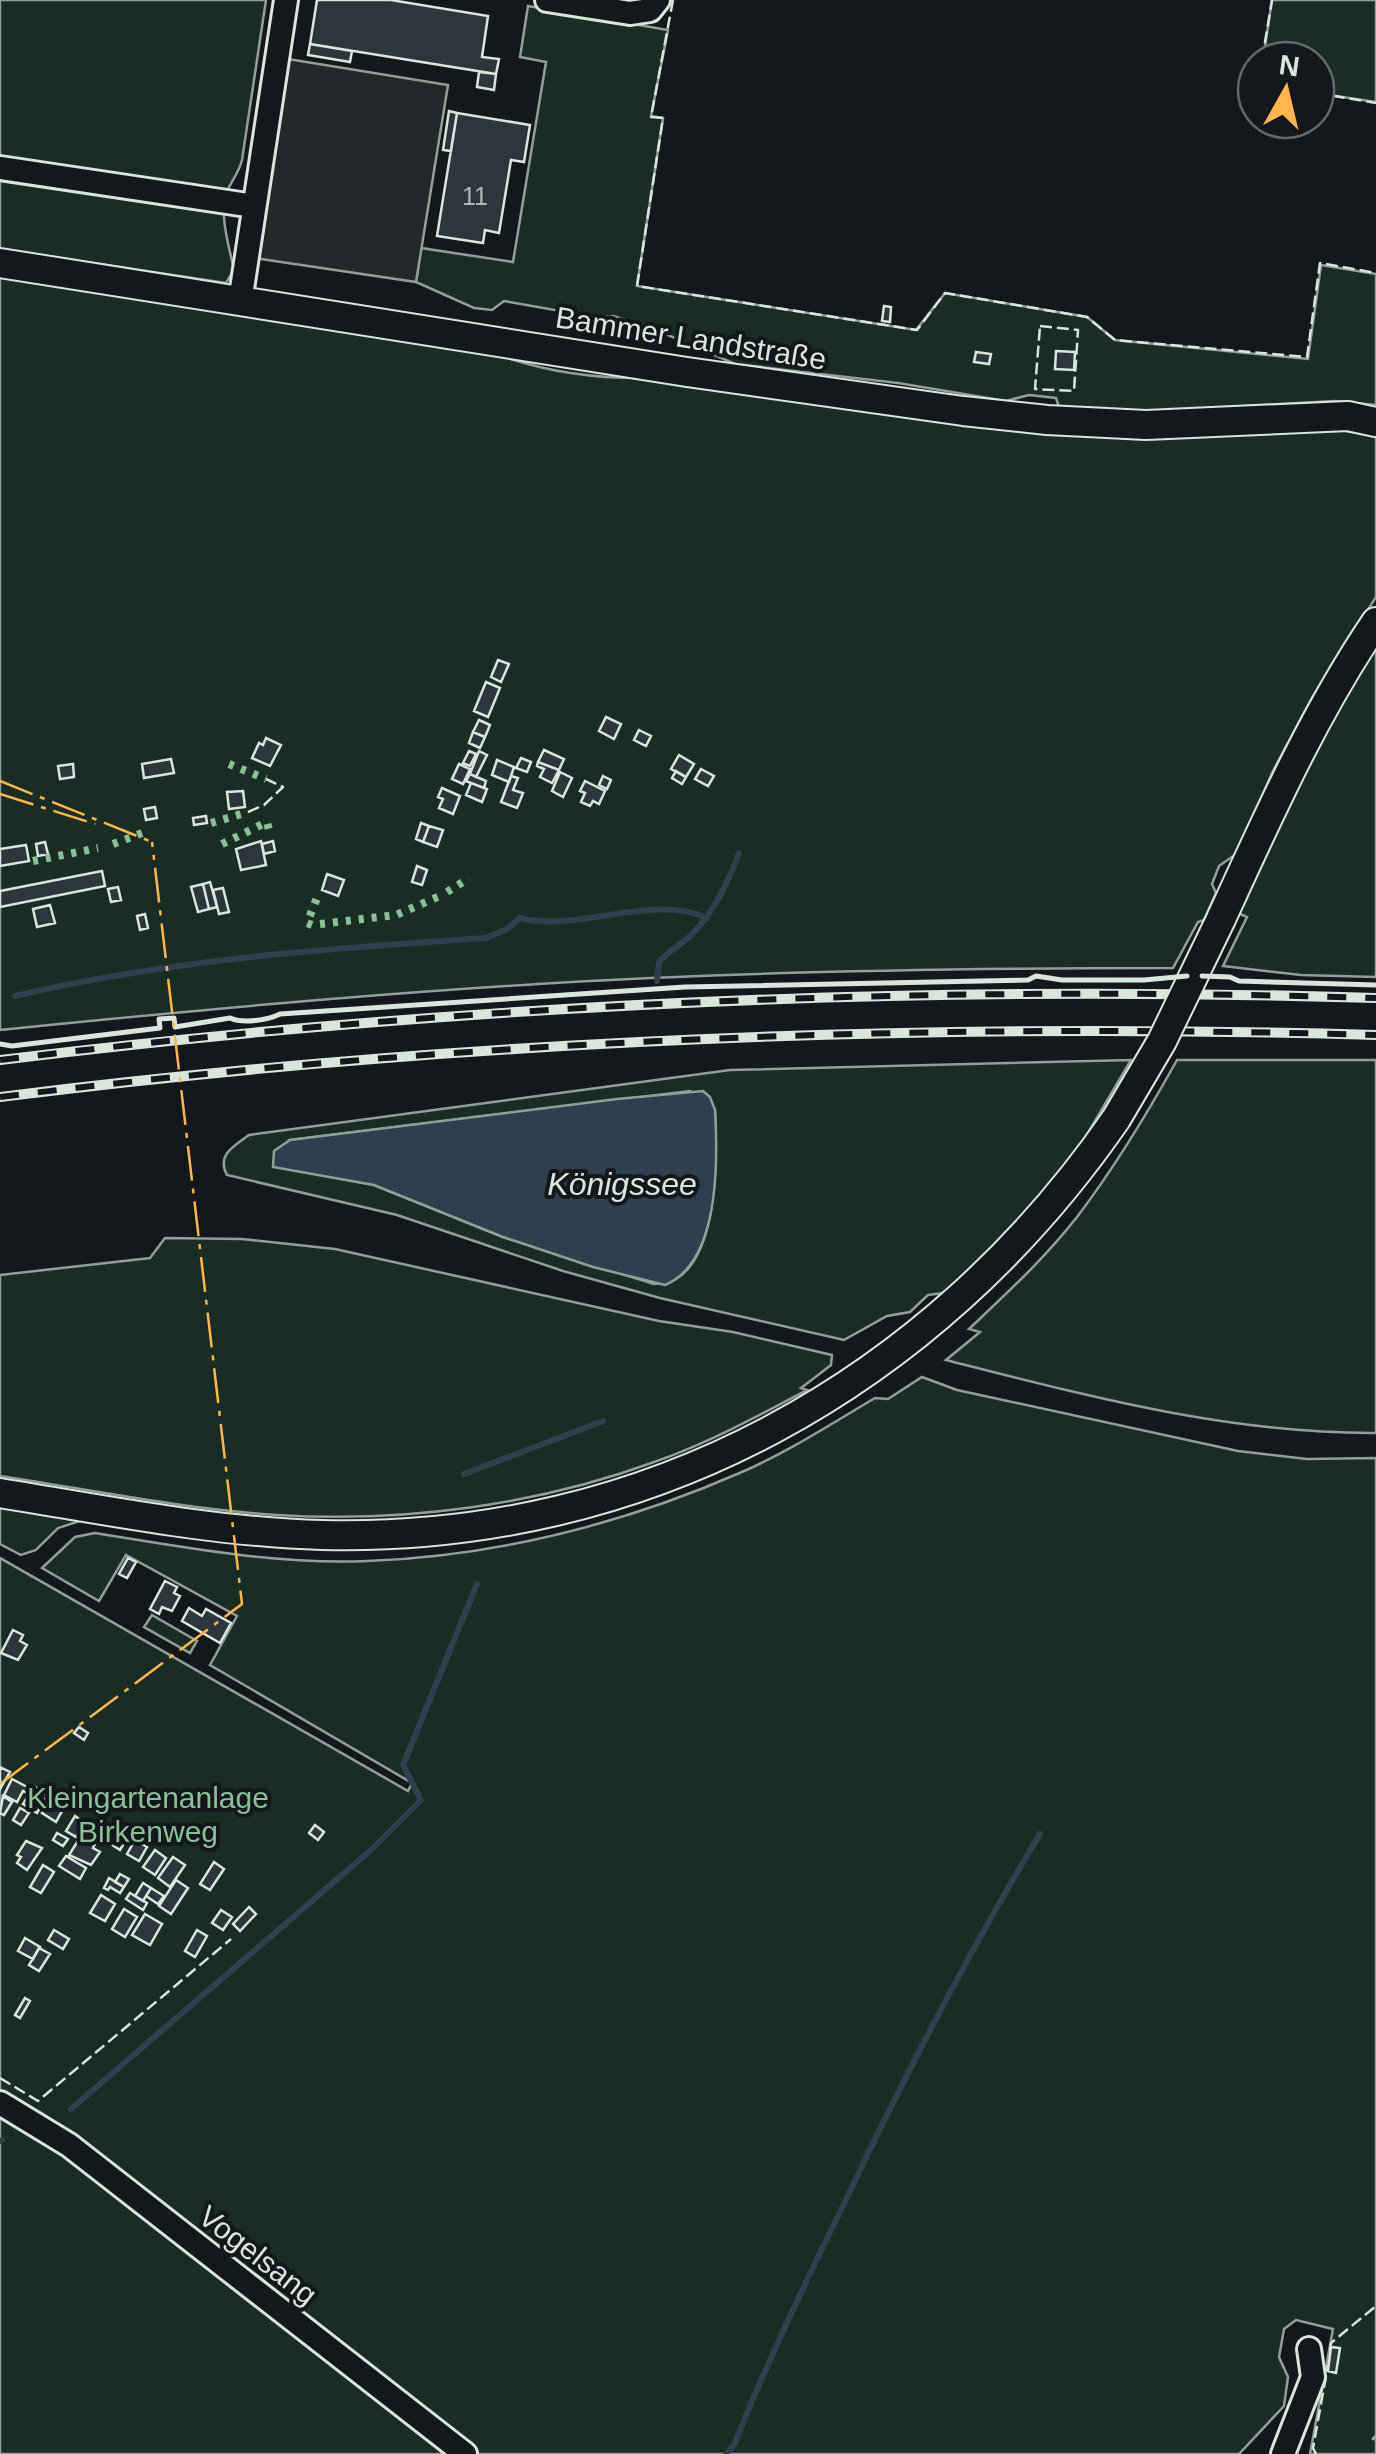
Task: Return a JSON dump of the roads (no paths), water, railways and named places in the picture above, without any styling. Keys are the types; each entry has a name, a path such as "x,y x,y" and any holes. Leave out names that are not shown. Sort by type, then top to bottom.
{"main road":[{"name":"Bammer Landstraße","path":"0,263 687,372 980,413 1146,425 1348,416 1376,422"},
{"path":"0,1493 194,1524 281,1533 370,1534 453,1529 566,1508 656,1481 748,1443 836,1393 931,1325 1022,1239 1116,1119 1162,1040 1296,758 1338,680 1376,622"}],"street":[{"path":"240,302 286,0"},
{"path":"547,0 630,13 650,10 658,0"},
{"path":"0,168 254,206"},
{"name":"Vogelsang","path":"4,2110 69,2145 465,2454"},
{"path":"1283,2454 1314,2376 1308,2350"}],"water":[{"name":"Königssee","path":"703,1091 715,1110 712,1208 696,1255 683,1273 665,1285 593,1267 503,1237 374,1185 273,1167 274,1151 290,1140"}],"waterway":[{"path":"657,981 659,962 706,918 739,853"},
{"path":"15,996 191,964 486,938 520,918 565,921 663,910 686,911 707,918"},
{"path":"464,1474 603,1421"},
{"path":"71,2109 372,1849 421,1800 403,1765 477,1584"},
{"path":"726,2454 734,2445 799,2297 911,2067 1040,1834"}],"railway":[{"path":"0,1060 343,1025 687,1003 1031,994 1376,998"},
{"path":"0,1097 343,1061 687,1040 1031,1031 1376,1035"}],"park label":[{"name":"Kleingartenanlage Birkenweg","path":"148,1814"}]}
